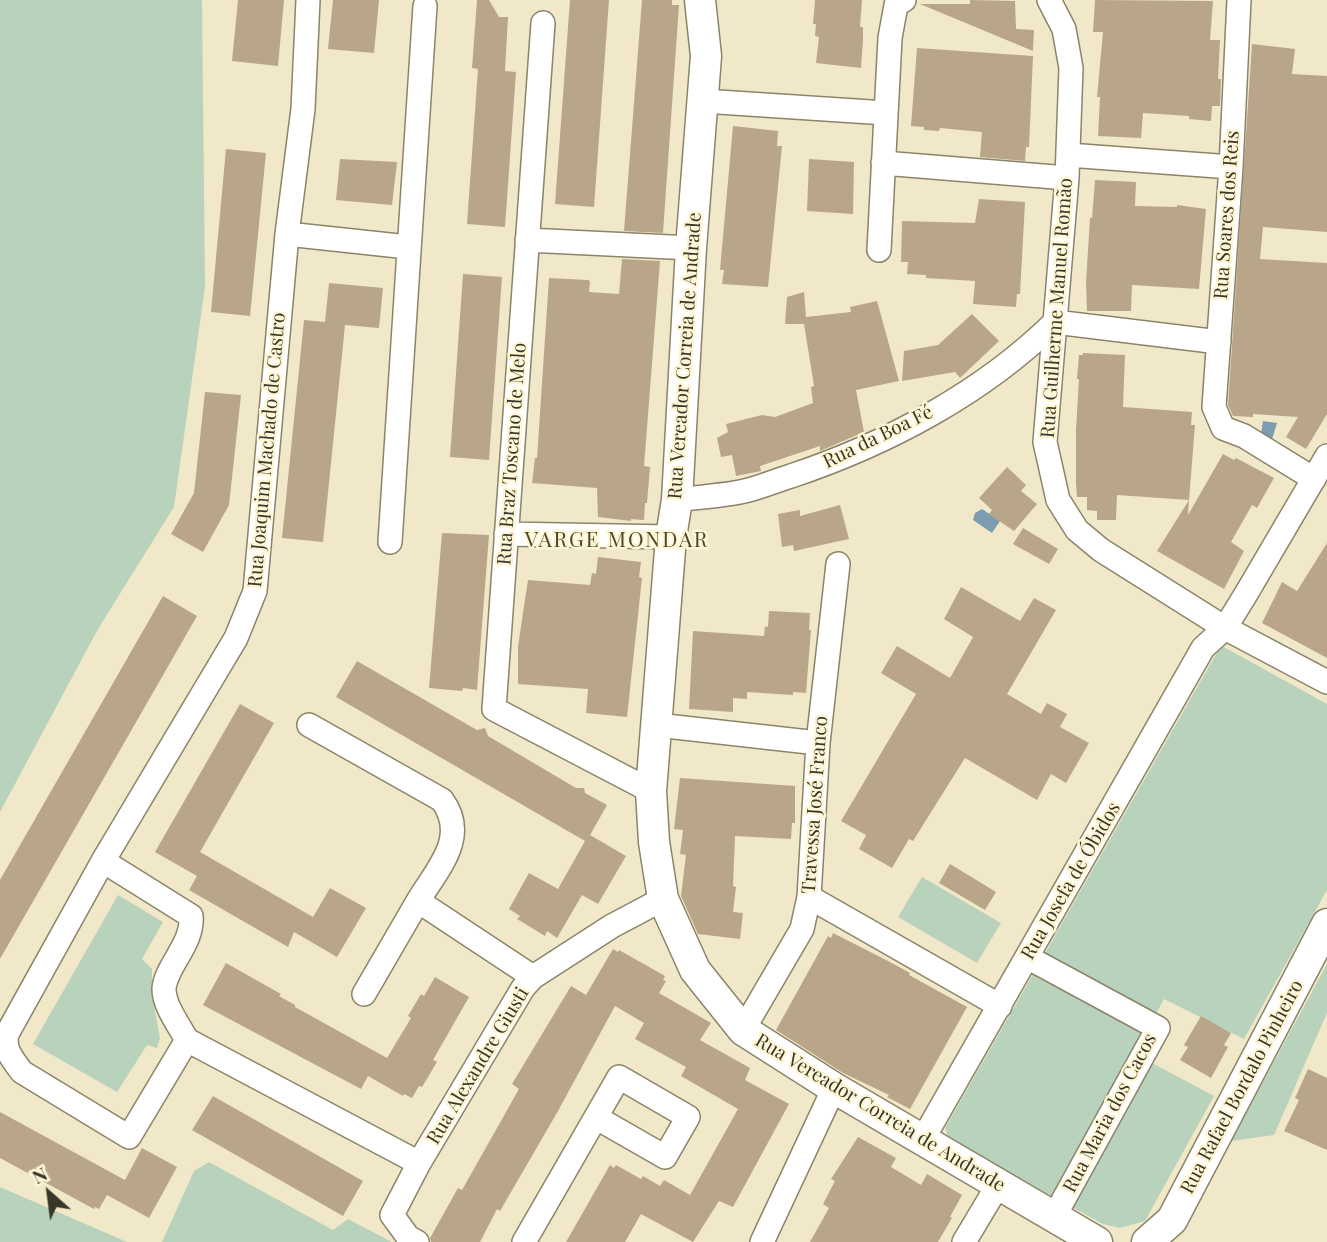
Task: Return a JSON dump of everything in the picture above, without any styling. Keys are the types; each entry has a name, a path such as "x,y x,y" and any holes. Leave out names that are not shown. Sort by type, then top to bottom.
{"street":[{"name":"Rua Joaquim Machado de Castro","path":"187,1040 129,1138 22,1072 10,1056 5,1041 103,861 236,638 255,591 287,234 303,109 308,0"},
{"name":"Rua Vereador Correia de Andrade","path":"700,0 706,56 691,248 677,500 671,537 651,791 654,842 663,899 695,970 743,1030 834,1088 1097,1242"},
{"path":"878,250 890,38 895,5 904,0"},
{"name":"Rua Guilherme Manuel Romão","path":"1049,0 1063,29 1071,68 1068,167 1045,442 1058,500 1077,530 1101,550 1225,628 1327,682"},
{"name":"Rua Soares dos Reis","path":"1239,0 1231,167 1214,407 1223,428 1244,436 1314,479"},
{"path":"390,541 425,6"},
{"name":"Rua Braz Toscano de Melo","path":"542,23 494,709 651,791"},
{"path":"702,101 886,113"},
{"path":"883,163 1231,167"},
{"path":"287,234 408,247"},
{"path":"527,240 691,248"},
{"path":"1055,322 1219,342"},
{"name":"Rua da Boa Fé","path":"677,500 741,492 862,449 909,426 977,385 1036,341 1055,322"},
{"name":"Rua Josefa de Óbidos","path":"923,1139 1203,648 1225,628 1327,456"},
{"path":"506,534 671,537"},
{"name":"Travessa José Franco","path":"743,1030 802,929 809,897 818,743 838,564"},
{"path":"309,726 432,793 442,800 454,823 453,839 365,994"},
{"path":"657,726 818,743"},
{"path":"103,861 191,916 192,927 164,987 166,1001 187,1040 419,1163"},
{"path":"809,897 1000,1006"},
{"name":"Rua Alexandre Giusti","path":"417,1242 408,1237 392,1216 419,1163 523,988 533,977 612,926 663,899"},
{"path":"418,901 533,977"},
{"name":"Rua Rafael Bordalo Pinheiro","path":"1147,1242 1172,1220 1327,924"},
{"name":"Rua Maria dos Cacos","path":"1027,957 1158,1028 1054,1217"},
{"path":"762,1242 834,1088"},
{"path":"524,1242 597,1118"},
{"path":"964,1242 998,1185"}],"green space":[{"path":"0,0 202,0 205,287 174,507 98,629 0,812"},
{"path":"1224,647 1327,704 1327,890 1244,1039 1164,999 1135,1054 1214,1096 1145,1221 1120,1228 1103,1224 949,1140 945,1128 1219,649"},
{"path":"922,877 1001,923 977,963 898,917"},
{"path":"118,895 163,922 142,959 152,969 152,994 160,1038 157,1048 147,1045 117,1092 33,1044"},
{"path":"1327,964 1327,1013 1274,1135 1231,1141"},
{"path":"209,1162 333,1230 348,1219 392,1242 162,1242 194,1171"},
{"path":"0,1187 127,1242 0,1242"}],"water":[{"path":"1263,421 1277,423 1270,446 1260,441"},
{"path":"982,509 1000,521 992,533 973,520 975,513"}],"building":[{"path":"238,0 284,0 278,66 232,61"},
{"path":"333,0 379,0 374,53 328,49"},
{"path":"477,0 489,0 499,17 508,17 505,71 516,72 505,227 467,224 478,69 472,68"},
{"path":"570,0 609,0 594,207 555,204"},
{"path":"642,0 672,0 672,5 679,5 663,233 624,231"},
{"path":"815,0 862,0 861,68 816,63 819,37 815,36 816,24 813,24"},
{"path":"970,0 1015,1 1016,29 1034,30 1033,51 920,4 970,4"},
{"path":"1095,0 1213,1 1210,40 1220,40 1218,79 1221,79 1220,106 1212,106 1211,121 1189,119 1189,116 1143,113 1141,138 1098,136 1100,97 1097,97 1103,32 1093,32"},
{"path":"1252,44 1295,49 1292,74 1327,76 1327,232 1263,227 1260,259 1327,263 1327,414 1306,449 1286,437 1298,417 1253,414 1253,417 1233,416 1228,405"},
{"path":"917,48 1033,56 1029,147 1026,147 1025,161 980,157 982,132 940,128 939,131 924,130 924,127 911,126"},
{"path":"733,126 778,131 777,146 782,146 768,287 722,284 724,270 720,270"},
{"path":"226,149 266,153 250,316 211,312"},
{"path":"340,159 397,162 392,205 336,200"},
{"path":"809,159 854,162 853,214 807,211"},
{"path":"1095,180 1136,182 1135,206 1177,205 1206,209 1199,289 1132,285 1131,311 1087,311 1086,283"},
{"path":"979,199 1025,202 1020,294 1017,294 1016,307 973,304 975,281 907,274 908,262 901,262 902,221 975,223"},
{"path":"622,259 660,261 644,466 650,467 647,503 644,520 631,521 598,517 597,488 532,483 537,458 549,278 588,280 589,292 619,294"},
{"path":"463,274 502,277 489,460 450,457"},
{"path":"329,283 383,288 379,328 345,325 323,542 282,538 304,320 325,322"},
{"path":"804,292 806,317 851,312 850,307 877,301 899,381 856,390 864,432 820,451 820,446 760,466 761,471 736,476 732,455 721,457 717,438 728,432 726,424 762,415 775,417 813,403 811,387 814,386 804,324 785,324 787,297"},
{"path":"972,314 999,341 960,378 955,372 902,381 904,351 938,345"},
{"path":"1079,355 1125,355 1123,407 1192,412 1191,425 1195,425 1189,500 1117,495 1116,520 1097,520 1097,511 1087,510 1087,497 1077,497 1077,379"},
{"path":"205,392 241,395 229,505 203,552 171,534 194,493"},
{"path":"1223,454 1274,478 1257,508 1252,505 1231,542 1244,551 1224,589 1157,551 1189,500 1188,515"},
{"path":"1007,467 1026,485 1021,491 1037,504 1014,531 989,514 992,510 979,498"},
{"path":"840,505 849,539 794,551 793,545 782,547 778,514 800,510 800,516"},
{"path":"1023,528 1058,549 1049,564 1013,544"},
{"path":"442,533 489,535 477,690 429,688"},
{"path":"1327,543 1327,658 1262,623 1282,582 1297,591"},
{"path":"598,557 641,562 639,577 642,578 627,717 586,713 588,689 518,684 518,646 528,580 590,585 592,573 596,574"},
{"path":"961,587 1020,621 1034,598 1056,610 1007,694 1041,714 1047,703 1067,714 1060,727 1089,743 1066,783 1051,774 1037,800 965,758 913,841 909,839 892,868 859,849 866,835 841,821 916,694 881,673 897,646 950,678 973,637 944,619"},
{"path":"163,596 197,616 0,959 0,880"},
{"path":"769,611 810,613 806,693 793,692 793,695 747,692 747,699 733,698 733,712 689,709 693,631 764,636 765,626 768,627"},
{"path":"357,661 477,730 485,728 488,736 576,788 584,788 585,793 607,805 590,835 626,856 598,904 582,895 557,938 547,931 545,936 517,919 520,916 509,909 529,873 558,889 585,841 336,697"},
{"path":"240,704 274,723 200,852 313,917 330,888 366,908 337,957 294,932 288,947 189,890 197,876 155,852"},
{"path":"680,778 795,786 795,823 792,823 791,839 735,836 733,886 736,887 733,912 743,913 740,939 698,934 681,896 686,855 680,854 683,830 674,829"},
{"path":"950,864 996,892 985,910 939,883"},
{"path":"833,933 910,973 909,975 967,1007 910,1109 887,1097 889,1095 843,1073 776,1030 828,936 831,938"},
{"path":"613,949 665,976 663,980 666,981 659,993 711,1023 700,1040 750,1068 745,1080 789,1104 733,1207 719,1201 693,1242 641,1214 625,1242 566,1242 610,1165 614,1168 616,1165 641,1179 643,1176 660,1186 664,1180 690,1195 738,1109 681,1076 686,1067 635,1039 644,1023 615,1006 558,1111 500,1211 497,1209 480,1242 431,1242 430,1238 458,1188 462,1190 519,1089 512,1084 571,986 586,995"},
{"path":"226,963 281,994 279,996 295,1007 387,1058 411,1018 408,1016 421,994 424,996 435,977 469,997 433,1060 437,1062 412,1098 404,1094 403,1096 368,1076 361,1089 203,1005"},
{"path":"1201,1016 1231,1033 1224,1045 1228,1047 1211,1078 1180,1060 1188,1047 1184,1045"},
{"path":"1308,1069 1327,1078 1327,1150 1284,1131 1299,1100 1295,1098"},
{"path":"213,1096 363,1181 343,1216 192,1130"},
{"path":"0,1112 125,1180 142,1148 177,1167 149,1218 107,1195 99,1209 94,1209 0,1158"},
{"path":"858,1137 896,1158 891,1167 921,1185 927,1174 962,1195 938,1242 810,1242 829,1208 823,1204 835,1181 831,1179"}],"district":[{"name":"VARGE MONDAR","path":"617,540"}]}
